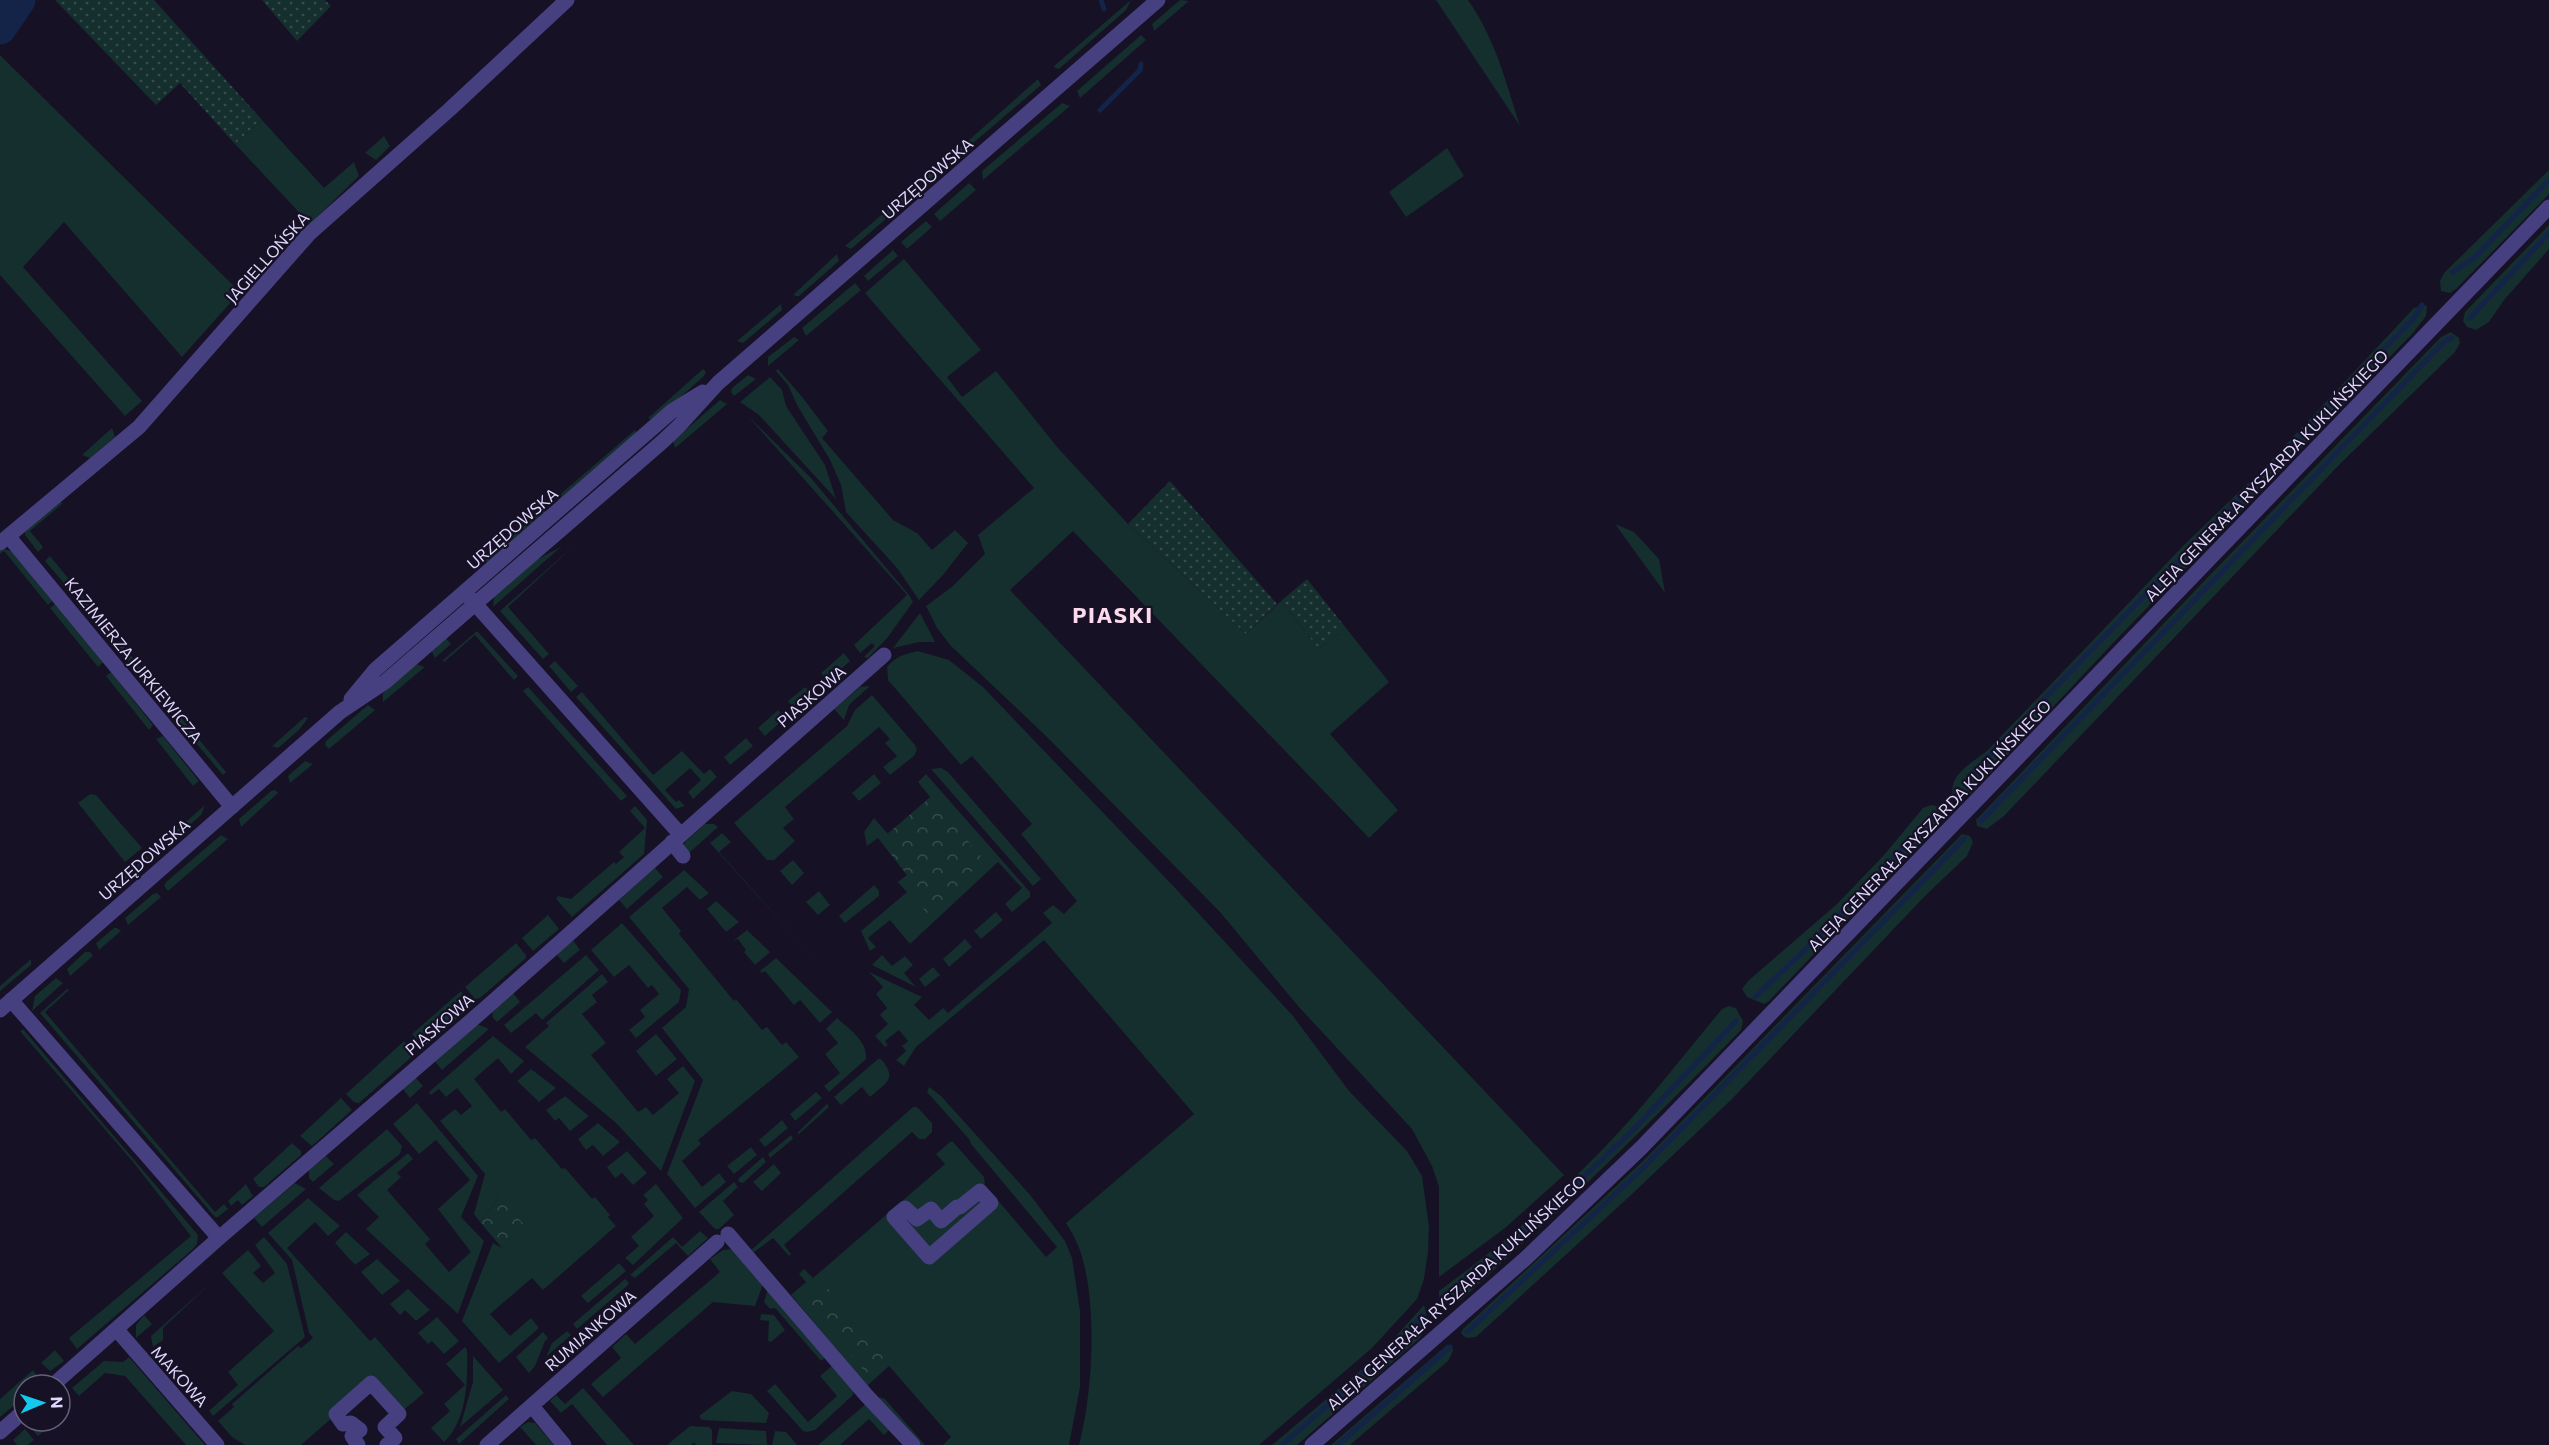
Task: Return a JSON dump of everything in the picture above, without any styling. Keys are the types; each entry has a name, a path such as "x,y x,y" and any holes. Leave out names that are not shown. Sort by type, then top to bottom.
{"street":[{"name":"JAGIELLOŃSKA","path":"5,540 139,427 309,234 449,110 567,0"},
{"name":"URZĘDOWSKA","path":"6,1005 340,712 375,670 470,598 672,411 718,383 1154,1"},
{"name":"ALEJA GENERAŁA RYSZARDA KUKLIŃSKIEGO","path":"1312,1445 1525,1259 1641,1148 2549,207"},
{"name":"KAZIMIERZA JURKIEWICZA","path":"5,540 232,807"},
{"path":"470,598 676,838 683,856"},
{"name":"PIASKOWA","path":"67,1373 884,655"},
{"path":"6,1005 219,1238"},
{"path":"980,1191 985,1197 991,1203 928,1257 894,1217 905,1208 917,1219 931,1209 940,1221 980,1191"},
{"name":"RUMIANKOWA","path":"487,1445 723,1238 912,1445"},
{"name":"MAKOWA","path":"117,1330 217,1445"},
{"path":"358,1445 352,1436 360,1430 351,1423 343,1424 336,1414 371,1383 399,1414 385,1427 395,1438 387,1445"},
{"path":"532,1406 564,1445"},
{"path":"0,1432 12,1422"}],"green space":[{"path":"0,0 14,0 0,22"},
{"path":"55,0 154,0 262,120 235,144 180,83 156,105"},
{"path":"262,0 325,0 331,6 297,41"},
{"path":"1131,0 1126,10 1059,69 1055,68 1054,66"},
{"path":"1180,0 1189,1 1154,31 1152,24"},
{"path":"1436,0 1468,0 1493,45 1520,126"},
{"path":"1141,35 1146,40 1080,98 1077,91"},
{"path":"0,55 240,292 182,357 64,222 23,267 142,401 125,416 0,275"},
{"path":"1038,79 1041,85 958,156 953,154"},
{"path":"1062,103 1070,106 983,180 982,171"},
{"path":"262,120 324,188 354,162 359,176 310,224 235,144"},
{"path":"384,136 390,146 376,160 365,153"},
{"path":"1447,148 1464,176 1406,217 1389,192"},
{"path":"944,161 947,166 924,183 922,180"},
{"path":"2549,170 2549,194 2457,288 2450,293 2441,291 2440,281 2444,273"},
{"path":"969,183 976,190 940,221 934,214"},
{"path":"906,194 908,200 851,249 845,246"},
{"path":"926,221 932,227 907,249 901,242"},
{"path":"2549,225 2549,249 2504,300 2489,322 2476,330 2467,327 2463,321 2465,312"},
{"path":"893,250 898,256 868,281 864,276"},
{"path":"837,254 839,261 799,296 795,296 794,294"},
{"path":"904,259 981,350 947,377 962,397 996,371 1058,448 1128,524 1246,634 1281,601 1319,649 1346,628 1389,682 1330,734 1398,810 1369,838 1073,531 1010,590 1564,1175 1505,1228 1439,1277 1439,1187 1432,1166 1412,1129 1298,1006 1220,912 1046,736 951,646 937,628 926,606 953,586 985,554 978,535 1034,488 865,293"},
{"path":"855,283 861,290 806,336 802,328"},
{"path":"781,304 782,310 743,343 737,341"},
{"path":"2427,306 2426,316 2413,333 2116,640 1969,796 1957,798 1953,795 1952,788 1958,775 1987,751 2184,545 2264,468 2414,308"},
{"path":"2451,332 2459,338 2460,343 2455,352 2340,464 2004,816 1987,829 1977,826 1976,820 2209,576 2441,337"},
{"path":"794,337 799,340 768,366 768,357"},
{"path":"703,369 706,372 704,376 655,420 648,418"},
{"path":"778,369 828,431 822,438 893,520 917,533 932,550 955,530 968,543 943,575 919,600 897,568 846,512 841,485 830,460 797,405 788,385 776,371"},
{"path":"748,375 756,379 734,396 731,392 732,388"},
{"path":"770,377 782,390 786,406 825,465 836,499 759,415 740,402"},
{"path":"720,400 727,404 675,448 673,441"},
{"path":"747,415 811,478 913,602 888,637 868,658 864,657 875,646 872,643 860,653 854,645 907,595"},
{"path":"112,428 115,437 90,458 82,455"},
{"path":"635,430 637,433 560,501 556,498"},
{"path":"1170,481 1277,604 1246,634 1128,524"},
{"path":"61,502 62,504 30,531 43,547 38,552 25,535 25,531"},
{"path":"545,508 546,513 489,563 484,561"},
{"path":"1615,524 1634,532 1659,559 1665,593"},
{"path":"577,543 508,607 549,654 543,659 500,611"},
{"path":"562,546 493,607 494,596 531,563"},
{"path":"0,550 13,552 52,601 48,605 4,551 0,554"},
{"path":"50,556 73,584 68,588 45,561"},
{"path":"1307,579 1346,628 1319,649 1281,601"},
{"path":"78,590 117,638 113,642 73,594"},
{"path":"55,604 103,662 98,667 50,608"},
{"path":"920,613 935,642 919,642 893,648"},
{"path":"477,631 518,676 514,680 475,635 444,662 443,660"},
{"path":"446,638 451,644 435,658 431,650"},
{"path":"122,645 168,702 165,705 118,649"},
{"path":"918,651 949,660 983,687 1178,891 1293,1016 1349,1091 1407,1151 1422,1176 1429,1227 1428,1252 1424,1279 1417,1299 1372,1348 1259,1445 1079,1445 1088,1399 1092,1344 1091,1316 1084,1264 1077,1243 1066,1223 1194,1114 1044,940 916,1047 904,1066 896,1060 906,1051 902,1046 908,1041 899,1030 885,1041 888,1045 885,1047 875,1036 888,1024 880,1015 887,1008 876,994 883,987 869,972 922,997 914,1005 929,1020 943,1008 948,1013 1052,923 1043,913 1053,905 1064,914 1077,901 1021,834 1032,824 972,756 961,765 888,680 887,667 890,663 901,656"},
{"path":"844,653 850,661 828,681 821,673"},
{"path":"555,661 578,686 571,692 549,666"},
{"path":"416,664 425,667 383,702 383,693"},
{"path":"111,672 153,725 149,730 106,676"},
{"path":"870,686 849,705 844,720 834,709 860,687"},
{"path":"528,687 627,796 621,801 523,691"},
{"path":"805,687 812,694 794,709 788,701"},
{"path":"582,692 653,775 682,751 704,774 710,769 717,777 693,799 688,792 701,780 690,768 665,790 676,802 679,800 685,806 676,809 576,697"},
{"path":"872,695 915,745 917,750 914,756 890,775 883,767 897,756 885,743 890,739 879,727 785,807 794,819 783,828 795,841 774,860 767,860 734,823 847,726 855,710"},
{"path":"368,705 375,710 329,749 325,745 326,741"},
{"path":"173,708 226,772 223,775 169,711"},
{"path":"778,710 785,718 765,736 758,728"},
{"path":"305,717 308,718 299,730 278,748 272,746"},
{"path":"163,736 199,781 193,786 156,739"},
{"path":"746,738 753,746 730,765 724,757"},
{"path":"305,761 313,764 290,783 288,776"},
{"path":"941,768 948,772 1041,879 1033,886 931,769"},
{"path":"874,774 881,783 859,801 852,793"},
{"path":"926,774 1030,892 1030,897 1012,912 1005,904 1022,888 998,862 910,944 890,920 868,938 876,947 870,951 861,931 907,892 898,882 907,875 878,838 867,846 864,832 874,818 888,834 930,797 918,782"},
{"path":"275,790 278,793 241,827 239,819"},
{"path":"90,794 96,795 142,848 125,862 78,803"},
{"path":"931,797 984,860 928,914 898,882 907,875 880,840"},
{"path":"205,805 201,815 161,850 156,848"},
{"path":"1931,805 1941,807 1943,810 1941,821 1936,827 1769,1001 1764,1004 1747,997 1742,989 1748,981 1837,904 1884,855 1923,808"},
{"path":"635,806 647,820 644,854 572,917 556,899 558,896 571,899 614,862 616,864 624,857 619,852 645,828 630,811"},
{"path":"705,824 714,824 718,827 689,853 684,845 685,842"},
{"path":"722,833 731,842 719,852 860,1009 710,843"},
{"path":"1962,834 1970,836 1973,842 1967,856 1925,896 1732,1099 1476,1337 1467,1338 1461,1333 1644,1160"},
{"path":"221,835 228,839 168,891 164,886 166,882"},
{"path":"147,856 149,860 110,895 105,893"},
{"path":"793,860 804,873 792,885 780,871"},
{"path":"655,868 663,877 627,909 619,900"},
{"path":"684,870 709,893 700,900 687,887 662,908 681,931 679,934 734,1001 736,999 762,1030 767,1027 782,1045 786,1042 799,1057 698,1140 701,1144 682,1161 702,1187 719,1173 726,1182 695,1208 667,1174 703,1080 662,1028 686,1007 689,989 629,917"},
{"path":"874,885 879,891 879,896 845,923 839,916"},
{"path":"819,891 830,905 818,915 806,902"},
{"path":"157,893 161,897 128,925 125,918"},
{"path":"716,901 739,922 726,932 707,909"},
{"path":"996,912 1003,920 981,939 974,931"},
{"path":"548,915 559,929 533,951 522,938"},
{"path":"622,923 681,990 679,1002 636,1038 629,1030 645,1017 640,1010 659,994 652,985 648,988 629,965 614,977 591,950"},
{"path":"114,928 121,931 99,950 96,943"},
{"path":"747,930 770,952 755,965 744,952 746,950 738,939 733,941"},
{"path":"965,939 972,947 949,967 943,959"},
{"path":"573,940 580,950 564,963 556,954"},
{"path":"516,943 526,958 480,998 475,999 465,987"},
{"path":"85,952 90,952 93,956 70,976 67,969"},
{"path":"586,955 599,970 542,1020 536,1013 511,1033 504,1025"},
{"path":"882,955 892,966 905,956 913,965 904,973 916,987 872,965"},
{"path":"776,958 832,1012 820,1023 800,1000 794,1005 765,971 762,973 760,971"},
{"path":"31,959 31,965 0,991 0,986"},
{"path":"933,967 940,975 925,987 919,979"},
{"path":"602,974 608,982 592,995 597,1002 582,1014 606,1043 591,1055 638,1112 646,1107 653,1115 679,1093 667,1079 683,1066 695,1081 661,1171 616,1123 525,1047 549,1026 546,1023"},
{"path":"56,978 63,983 32,1011 35,996"},
{"path":"67,989 69,990 45,1012 215,1212 224,1204 228,1209 218,1217 215,1217 40,1013"},
{"path":"461,991 471,1006 427,1044 421,1044 412,1034"},
{"path":"513,993 520,1002 497,1022 493,1018 492,1011"},
{"path":"1729,1006 1736,1008 1743,1021 1741,1030 1568,1201 1497,1267 1461,1300 1452,1304 1446,1303 1439,1295 1439,1291 1503,1242 1582,1170 1663,1082 1722,1009"},
{"path":"837,1018 861,1041 866,1059 829,1092 824,1086 840,1073 825,1054 838,1043 826,1029"},
{"path":"477,1024 489,1029 442,1070 434,1060"},
{"path":"23,1029 198,1235 197,1244 192,1250 77,1349 69,1338 191,1236 133,1162 20,1031"},
{"path":"656,1034 677,1059 656,1076 636,1051"},
{"path":"493,1036 524,1061 511,1074 498,1058 474,1079 501,1112 505,1109 531,1140 535,1138 592,1199 595,1197 616,1226 543,1290 532,1278 490,1314 510,1336 531,1318 539,1328 499,1363 462,1321 493,1243 502,1248 499,1197 480,1222 474,1214 485,1174 440,1121 455,1109 461,1115 472,1106 457,1088 446,1097 439,1089 431,1095 429,1092"},
{"path":"404,1041 415,1054 359,1103 354,1102 346,1094"},
{"path":"878,1059 881,1059 889,1071 885,1084 870,1097 862,1087 841,1105 834,1097"},
{"path":"531,1069 556,1088 539,1102 517,1081"},
{"path":"415,1077 423,1086 410,1098 402,1088"},
{"path":"929,1087 941,1096 1031,1196 1065,1241 1072,1258 1080,1311 1080,1387 1069,1445 943,1445 951,1437 889,1366 867,1386 791,1295 806,1282 799,1274 804,1269 813,1278 945,1164 936,1154 950,1142 953,1142 984,1177 985,1184 980,1191 996,1198 1046,1257 1057,1247 969,1139 927,1092"},
{"path":"816,1092 822,1098 795,1121 790,1114"},
{"path":"565,1096 589,1116 570,1131 559,1118 555,1121 546,1110"},
{"path":"341,1098 352,1110 312,1146 300,1136"},
{"path":"417,1103 478,1176 461,1217 484,1241 458,1314 366,1229 379,1217 357,1195 408,1153 413,1159 397,1173 401,1177 387,1190 430,1239 425,1244 449,1272 471,1252 438,1209 470,1180 436,1140 419,1154 393,1124"},
{"path":"827,1104 829,1107 799,1134 797,1133"},
{"path":"913,1107 917,1107 932,1123 932,1132 925,1139 919,1139 912,1132 784,1245 791,1254 789,1256 773,1238 754,1252 750,1251"},
{"path":"782,1120 788,1128 765,1147 759,1140"},
{"path":"598,1123 620,1142 603,1156 593,1145 586,1150 578,1139"},
{"path":"387,1129 402,1146 400,1154 339,1201 334,1200 319,1188"},
{"path":"791,1135 793,1139 770,1158 768,1154"},
{"path":"292,1143 301,1151 301,1155 264,1187 259,1187 253,1179"},
{"path":"751,1147 757,1155 734,1174 727,1166"},
{"path":"627,1151 647,1173 633,1185 622,1173 615,1178 607,1167"},
{"path":"326,1156 334,1164 313,1182 309,1178 309,1170"},
{"path":"763,1157 766,1162 743,1183 739,1182 738,1179"},
{"path":"774,1164 781,1173 762,1191 753,1182"},
{"path":"734,1182 738,1187 723,1201 734,1215 719,1229 715,1229 699,1212"},
{"path":"295,1183 306,1189 262,1227 254,1218"},
{"path":"246,1184 253,1196 242,1205 238,1200 231,1206 228,1201"},
{"path":"656,1184 683,1218 633,1265 625,1258 639,1246 631,1237 654,1216 644,1204 648,1200 643,1195"},
{"path":"499,1197 528,1229 502,1248 480,1222"},
{"path":"308,1198 340,1226 328,1236 315,1222 287,1248 370,1341 375,1337 424,1393 399,1414 372,1383 301,1445 245,1445 232,1437 218,1421 234,1407 232,1404 298,1346 301,1348 313,1338 309,1333 292,1260 268,1233"},
{"path":"700,1231 708,1238 688,1256 676,1243 635,1278 630,1275 673,1237 682,1247"},
{"path":"346,1232 370,1254 355,1265 335,1243"},
{"path":"264,1237 287,1264 305,1337 213,1416 209,1411 238,1385 228,1372 274,1331 222,1273 248,1250 261,1266 253,1273 263,1283 275,1273 255,1245"},
{"path":"732,1249 763,1284 755,1306 713,1302 603,1397 591,1384 621,1358 612,1347 626,1334 635,1344 720,1272 710,1259 723,1250"},
{"path":"377,1259 400,1281 382,1295 361,1272"},
{"path":"619,1263 626,1271 588,1303 581,1296"},
{"path":"625,1279 629,1283 627,1286 577,1329 573,1324"},
{"path":"213,1281 163,1328 163,1340 153,1347 151,1336"},
{"path":"822,1281 884,1357 866,1373 802,1298"},
{"path":"408,1289 430,1310 416,1321 405,1310 400,1315 390,1304"},
{"path":"768,1289 827,1356 821,1361 775,1308 770,1309 764,1302"},
{"path":"1424,1305 1426,1322 1420,1338 1297,1445 1272,1445 1380,1354"},
{"path":"761,1314 774,1315 785,1330 771,1342 768,1341 769,1321 760,1320"},
{"path":"144,1315 152,1324 136,1338 136,1325"},
{"path":"437,1317 459,1341 444,1354 432,1341 428,1344 418,1333"},
{"path":"567,1331 571,1335 546,1357 552,1343"},
{"path":"543,1332 548,1338 535,1366 529,1373 516,1357"},
{"path":"1447,1345 1452,1346 1453,1351 1448,1361 1350,1445 1331,1445"},
{"path":"465,1347 467,1350 466,1387 462,1412 452,1433 444,1442 431,1428 450,1411 444,1404 465,1385 446,1364"},
{"path":"55,1350 64,1361 50,1371 41,1363"},
{"path":"473,1356 503,1390 460,1427 473,1382"},
{"path":"129,1357 205,1445 186,1445 125,1376 105,1373 79,1396 72,1388 104,1361 123,1362"},
{"path":"833,1365 853,1391 853,1395 815,1430 803,1431 767,1391 775,1384 808,1422 837,1396 820,1376"},
{"path":"12,1388 12,1407 0,1417 0,1399"},
{"path":"583,1388 634,1445 607,1445 572,1404 561,1413 550,1401 556,1395 565,1404"},
{"path":"732,1391 751,1394 769,1413 766,1423 702,1420 699,1416"},
{"path":"506,1395 509,1399 459,1444 456,1439"},
{"path":"880,1397 885,1399 925,1445 919,1445"},
{"path":"867,1403 890,1429 884,1435 869,1419 840,1445 818,1445"},
{"path":"528,1422 535,1423 554,1445 536,1445 520,1427"},
{"path":"690,1426 709,1427 712,1430 712,1445 696,1445 694,1442 691,1445 667,1445"},
{"path":"719,1428 766,1431 767,1445 716,1443"},
{"path":"775,1431 786,1432 797,1445 772,1445"},
{"path":"21,1433 28,1433 34,1440 28,1445 17,1445 13,1440"}],"waterway":[{"path":"0,28 19,0"},
{"path":"1101,0 1104,9"},
{"path":"1100,110 1140,70 1141,64"},
{"path":"2453,272 2476,256 2549,180"},
{"path":"2470,318 2549,233"},
{"path":"1974,771 2413,319 2422,305"},
{"path":"1981,821 2445,341 2452,338"},
{"path":"1755,997 1806,949 1931,818"},
{"path":"1467,1332 1640,1171 1964,839"},
{"path":"1441,1298 1516,1241 1634,1129 1736,1021"},
{"path":"1282,1445 1409,1333 1422,1315"},
{"path":"1338,1445 1450,1347"}],"district":[{"name":"PIASKI","path":"1113,614"}]}
